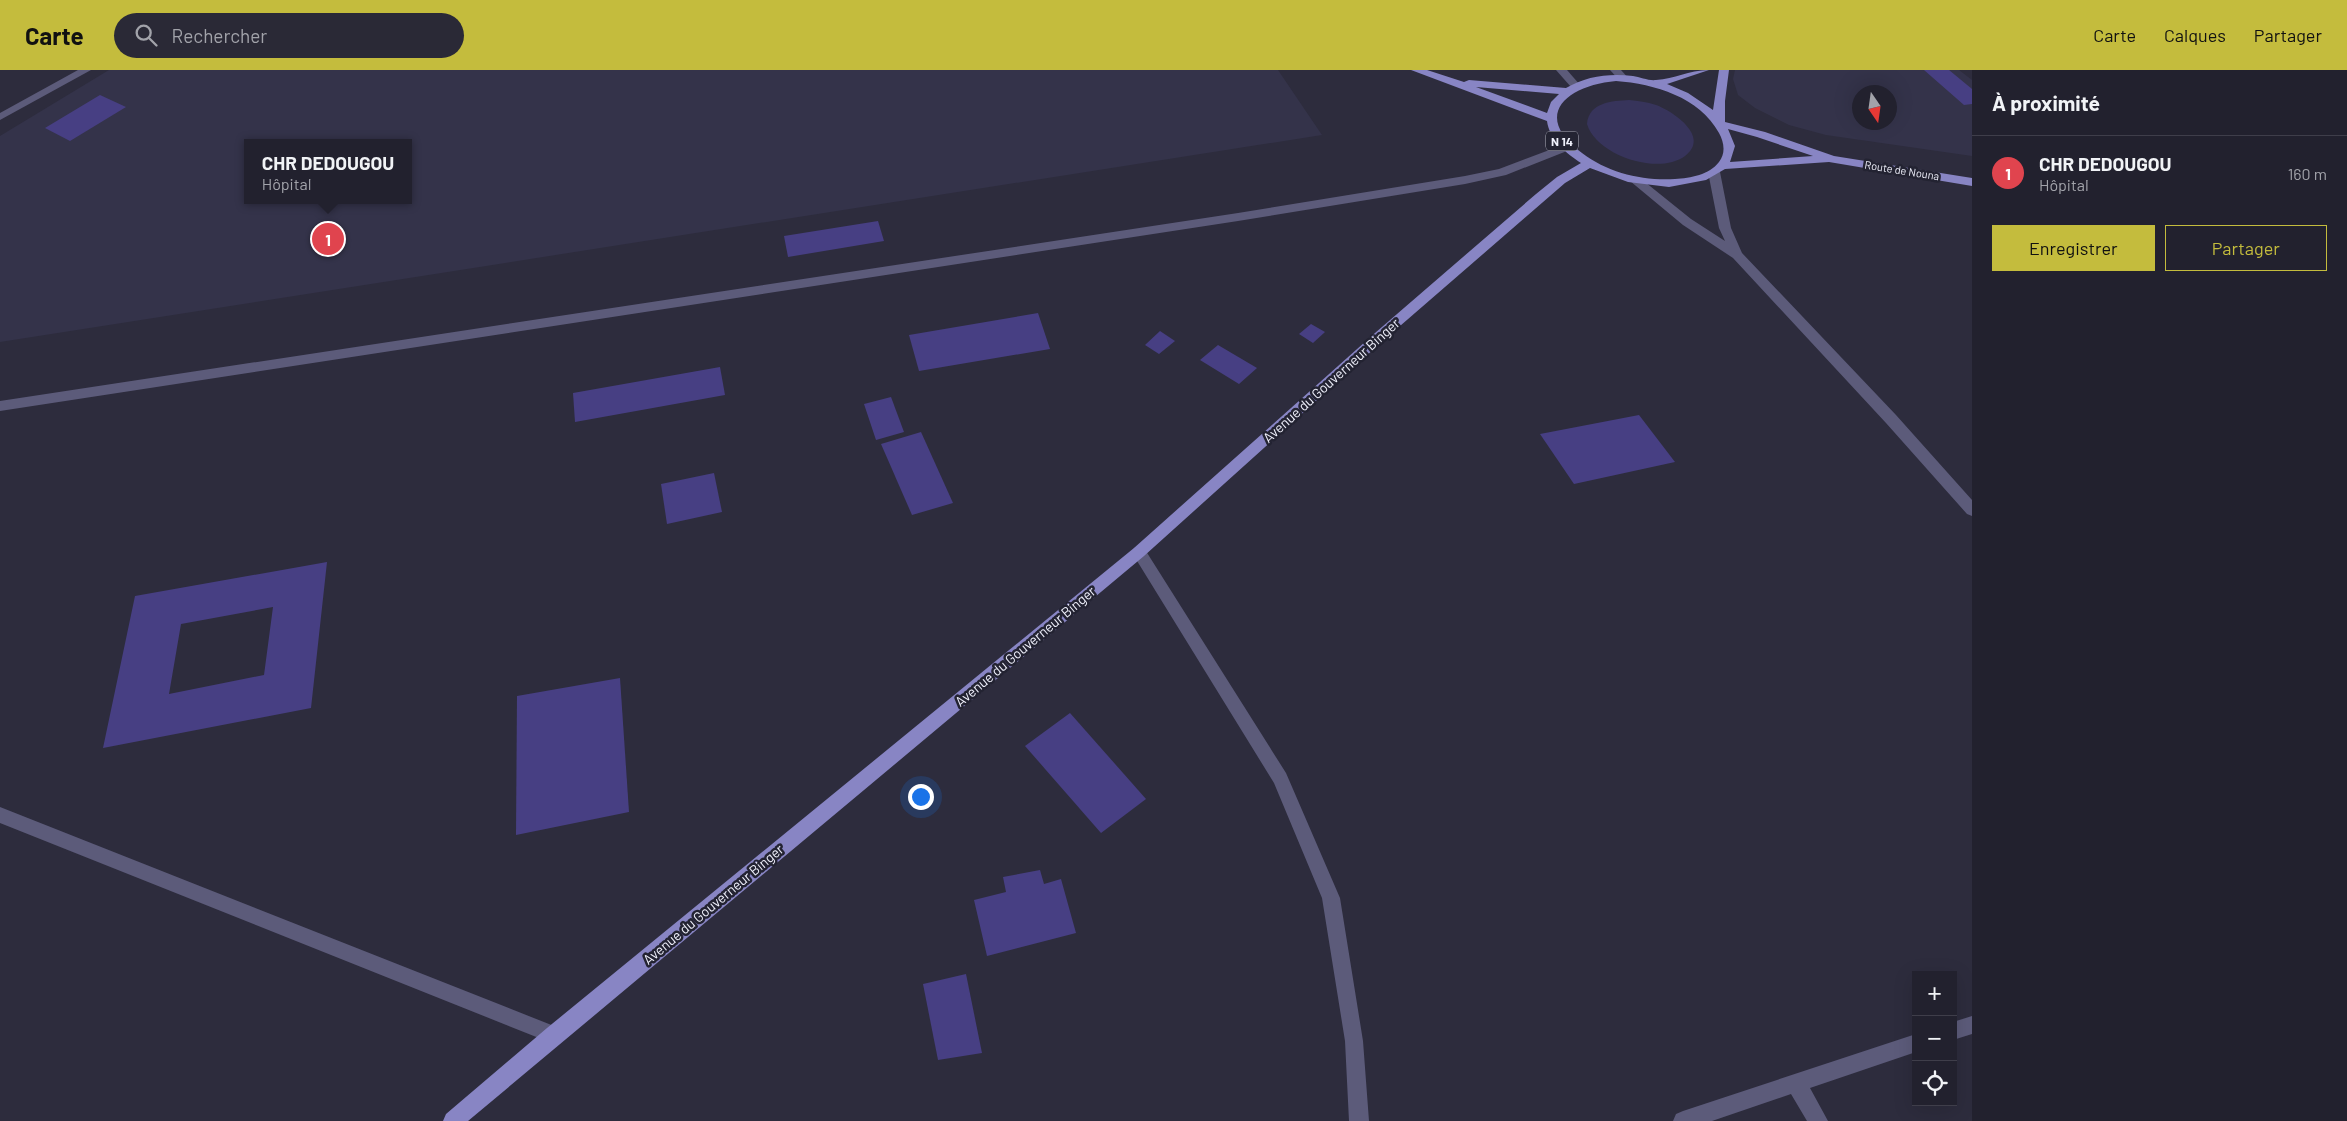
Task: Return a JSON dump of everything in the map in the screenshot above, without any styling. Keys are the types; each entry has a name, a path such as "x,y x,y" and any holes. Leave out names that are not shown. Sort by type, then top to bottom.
{"main road":[{"name":"N 14","path":"1416,70 1458,82 1506,103 1552,119"},
{"path":"1655,84 1704,70"},
{"path":"1718,169 1728,157 1730,146 1720,122 1724,70"},
{"name":"N 14","path":"1458,82 1570,88 1598,80 1624,78 1655,84 1692,99 1720,122 1832,159"},
{"name":"N 14","path":"1570,88 1554,104 1552,119 1556,133 1568,147 1590,163 1604,171 1636,180 1666,184 1693,181 1718,169 1832,159"},
{"name":"Route de Nouna","path":"1832,159 1972,182"},
{"name":"Avenue du Gouverneur Binger","path":"453,1121 554,1035 1139,552 1380,336 1540,197 1561,180 1590,163"}],"street":[{"path":"0,117 86,70"},
{"path":"1560,70 1570,88"},
{"path":"1615,70 1624,78"},
{"path":"0,406 1238,217 1465,180 1502,172 1568,147"},
{"path":"1718,169 1726,228 1737,255"},
{"path":"1636,180 1687,222 1737,255 1891,419 1972,510"},
{"path":"1139,552 1280,778 1331,898 1354,1041 1359,1121"},
{"path":"0,815 554,1035"},
{"path":"1957,1030 1972,1025"},
{"path":"1683,1121 1912,1044"},
{"path":"1795,1082 1818,1121"}],"shaded area":[{"path":"109,70 1278,70 1322,135 0,342 0,136"},
{"path":"1735,70 1959,70 1972,80 1972,156 1826,135 1789,125 1755,108 1738,95 1733,79"},
{"path":"1629,100 1656,105 1680,119 1692,133 1694,141 1692,149 1685,156 1673,162 1660,164 1644,163 1629,159 1602,145 1593,135 1587,124 1592,111 1602,104"}],"building":[{"path":"1924,70 1949,70 1972,89 1972,104 1964,105"},
{"path":"100,95 126,107 70,141 45,128"},
{"path":"878,221 884,241 788,257 784,236"},
{"path":"1038,313 1050,349 919,371 909,335"},
{"path":"1311,324 1325,332 1313,343 1299,334"},
{"path":"1160,331 1175,341 1159,354 1145,345"},
{"path":"1218,345 1257,368 1239,384 1200,360"},
{"path":"720,367 725,395 575,422 573,393"},
{"path":"891,397 904,432 876,440 864,404"},
{"path":"1639,415 1675,462 1574,484 1540,434"},
{"path":"921,432 953,503 912,515 881,444"},
{"path":"714,473 722,512 667,524 661,484"},
{"path":"327,562 311,708 103,748 135,596","holes":["273,607 264,675 169,694 181,624"]},
{"path":"620,678 629,812 516,835 517,696"},
{"path":"1070,713 1146,799 1101,833 1025,746"},
{"path":"1040,870 1044,884 1061,879 1076,933 987,956 974,900 1006,892 1003,877"},
{"path":"966,974 982,1053 938,1060 923,984"}],"place":[{"name":"CHR DEDOUGOU","path":"328,239"}]}
